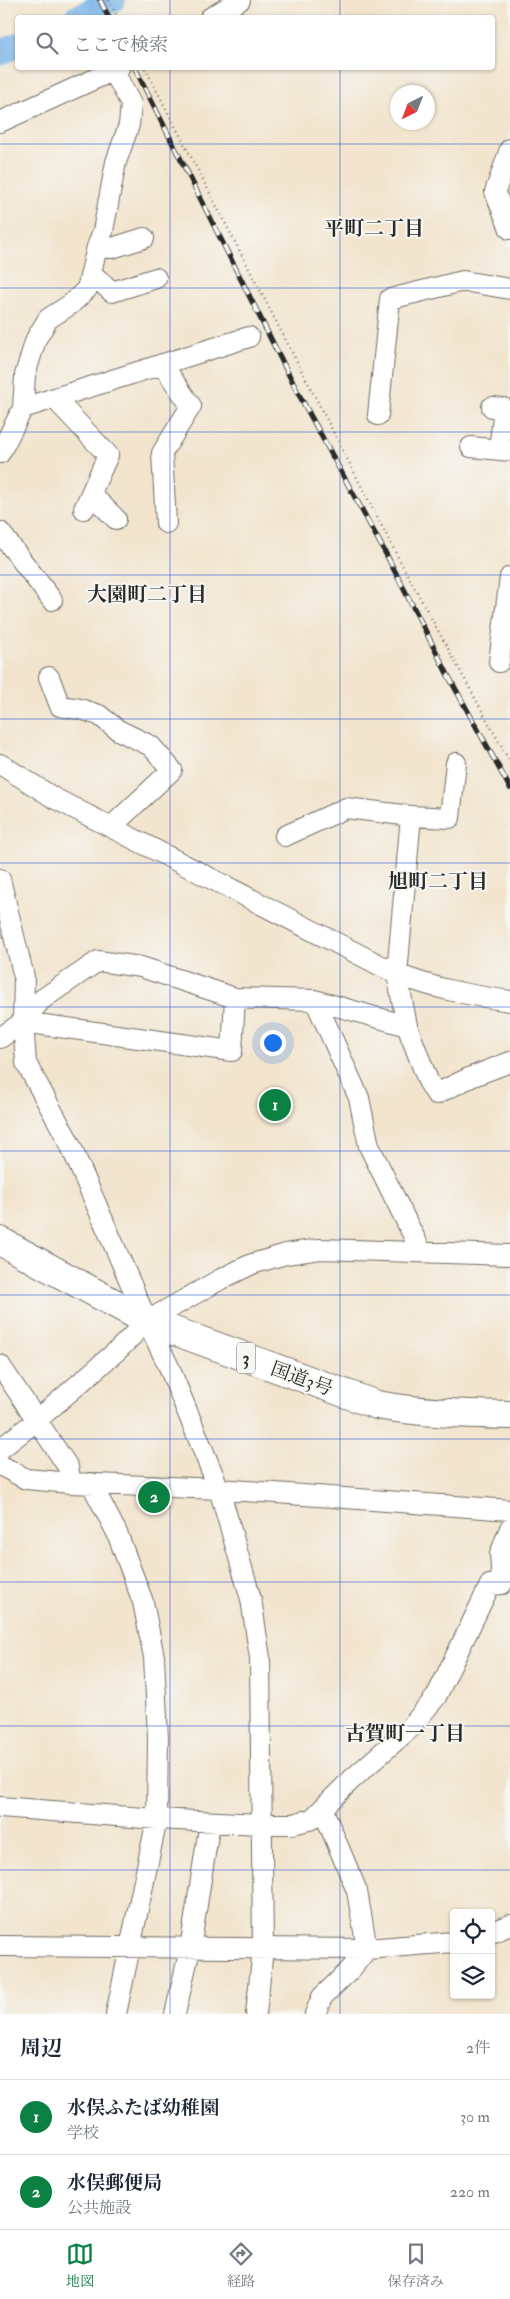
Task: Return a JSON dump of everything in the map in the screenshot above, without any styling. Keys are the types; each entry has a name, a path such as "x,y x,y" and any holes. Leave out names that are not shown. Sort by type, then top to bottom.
{"highway":[{"name":"国道3号","path":"0,1241 147,1321 377,1405 437,1413 510,1415"}],"street":[{"path":"215,15 240,0"},
{"path":"0,122 115,70 131,104 129,124 116,162 88,289 71,304 48,319 36,339 25,375 23,408 0,453"},
{"path":"510,148 495,192 510,228"},
{"path":"97,247 112,248 144,238"},
{"path":"91,273 112,292 156,278"},
{"path":"378,415 390,299 463,281 510,289"},
{"path":"23,408 249,337"},
{"path":"162,364 191,406 162,453 166,523"},
{"path":"54,398 108,455 87,501 116,519"},
{"path":"471,447 505,450 502,408"},
{"path":"0,532 52,600"},
{"path":"499,662 510,577"},
{"path":"48,677 60,706 80,709 99,715 118,730 151,746 172,770 111,827"},
{"path":"285,836 346,808 411,816 450,818 456,763"},
{"path":"0,764 54,798 397,974 428,986 458,994 510,1001"},
{"path":"411,816 397,974 407,1026 428,1081 436,1094 471,1077 510,1062"},
{"path":"0,879 24,977 23,1022 26,1063 70,1142 147,1321 169,1367 219,1489 250,1599 260,1658 260,1824 263,1949 256,2014"},
{"path":"0,1038 23,1022 41,1000 98,961 141,967 235,998 315,1000 407,1026"},
{"path":"23,1022 232,1052 235,998"},
{"path":"315,1000 359,1098 368,1146 421,1252"},
{"path":"0,1449 36,1421 147,1321 221,1279 252,1264 286,1254 320,1249 510,1255"},
{"path":"0,1365 68,1466 70,1483"},
{"path":"0,1465 26,1478 70,1483 219,1489 510,1510"},
{"path":"91,1483 117,1533 144,1602 154,1657 158,1738 157,1819 116,2014"},
{"path":"0,1807 157,1819 260,1824 293,1824 312,1819 351,1780 409,1728 436,1697 490,1585 502,1584 500,1554 510,1528"},
{"path":"315,2014 322,1997 351,1969 367,1949 357,1891 323,1810"},
{"path":"175,2014 190,1949 210,1822"},
{"path":"0,1946 367,1949 450,1942"}],"path":[{"path":"109,0 116,15"},
{"path":"146,70 400,560 510,762"}],"waterway":[{"path":"82,15 113,0"},
{"path":"0,53 15,46"}],"railway":[{"path":"100,0 108,15"},
{"path":"136,70 297,391 510,788"}],"place":[{"name":"水俣ふたば幼稚園","path":"275,1105"},
{"name":"水俣郵便局","path":"154,1497"}],"district":[{"name":"平町二丁目","path":"374,228"},
{"name":"大園町二丁目","path":"147,594"},
{"name":"旭町二丁目","path":"438,881"},
{"name":"古賀町一丁目","path":"405,1733"}]}
